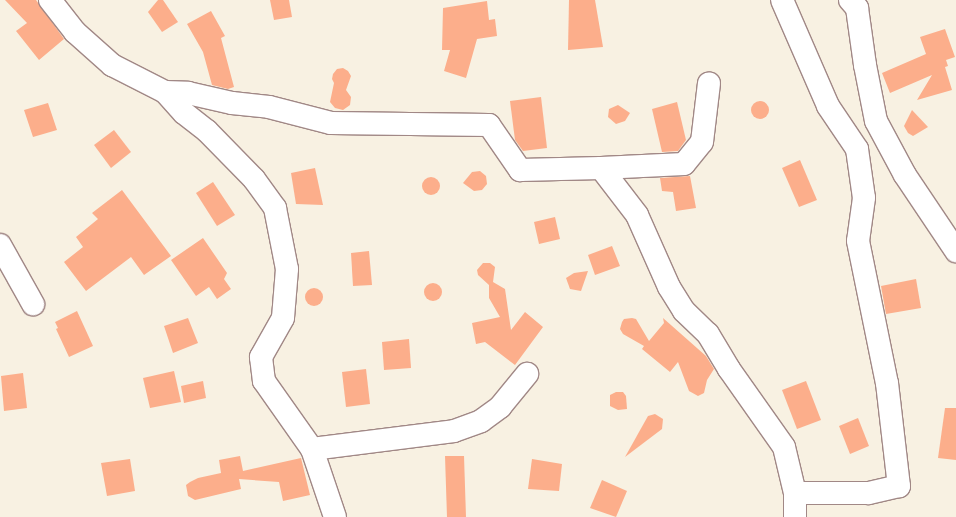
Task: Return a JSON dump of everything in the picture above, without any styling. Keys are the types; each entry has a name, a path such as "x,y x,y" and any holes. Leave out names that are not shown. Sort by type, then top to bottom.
{"street":[{"path":"50,0 75,32 112,65 165,92 184,113 207,131 254,179 275,208 287,269 283,318 261,357 264,381 312,450 335,517"},
{"path":"782,0 828,106 857,149 864,198 858,241 887,383 899,486 868,493 795,493"},
{"path":"850,0 857,8 864,65 876,121 905,175 956,250"},
{"path":"165,92 188,93 232,103 269,108 330,123 489,125 520,170 684,164 702,142 709,83"},
{"path":"602,168 637,215 669,287 684,311 708,334 729,369 784,447 795,493 795,517"},
{"path":"0,245 32,304"},
{"path":"312,450 454,431 481,421 500,407 527,374"}],"building":[{"path":"5,0 36,0 64,39 39,60 16,31 27,23"},
{"path":"158,0 163,0 178,22 162,32 148,12"},
{"path":"270,0 289,0 292,17 274,20"},
{"path":"569,0 595,0 603,47 568,50"},
{"path":"487,1 489,20 495,19 497,36 477,39 466,78 444,71 450,50 442,50 443,8"},
{"path":"211,11 225,36 221,38 234,87 228,89 212,85 203,52 187,24"},
{"path":"945,29 955,57 946,60 948,66 945,67 952,90 917,100 932,75 890,93 882,73 926,54 920,37"},
{"path":"343,68 351,76 346,90 351,97 350,105 343,110 335,108 330,102 334,83 332,79 333,74 337,69"},
{"path":"541,97 547,148 523,151 515,140 510,101"},
{"path":"756,101 764,101 769,106 767,117 756,119 751,114 751,106"},
{"path":"677,102 686,140 678,151 662,152 652,109"},
{"path":"48,103 57,130 33,137 24,110"},
{"path":"618,105 630,113 625,121 616,124 608,117 609,109"},
{"path":"912,110 928,127 913,136 908,133 904,126"},
{"path":"114,130 131,152 111,168 94,145"},
{"path":"800,160 817,200 799,207 782,168"},
{"path":"315,168 323,205 296,204 291,173"},
{"path":"480,171 486,176 487,184 482,190 474,191 463,183 472,172"},
{"path":"690,176 696,208 676,211 673,192 662,191 660,178"},
{"path":"431,177 437,180 440,186 437,192 431,195 425,192 422,186 425,180"},
{"path":"213,182 235,215 217,226 196,193"},
{"path":"122,190 171,256 144,275 131,257 86,291 64,262 83,247 76,237 98,219 92,213"},
{"path":"555,217 560,239 539,244 534,222"},
{"path":"203,238 227,273 224,279 231,289 217,299 209,287 196,296 171,260"},
{"path":"612,246 620,266 595,275 588,255"},
{"path":"369,251 372,285 353,286 351,253"},
{"path":"483,263 490,263 495,267 493,282 505,289 511,330 525,312 543,327 515,365 485,342 476,344 472,323 500,317 489,298 489,285 478,275 477,270"},
{"path":"588,271 581,291 570,289 566,278 574,273"},
{"path":"916,279 921,308 886,314 881,286"},
{"path":"429,283 437,283 442,288 440,299 429,301 424,296 424,288"},
{"path":"314,288 320,291 323,297 320,303 314,306 308,303 305,297 308,291"},
{"path":"77,311 93,346 69,357 56,329 58,328 55,322"},
{"path":"188,318 198,343 173,353 164,326"},
{"path":"663,318 706,356 714,369 707,380 704,393 698,396 689,391 678,362 670,372 642,349 644,346 623,334 620,329 622,322 624,319 636,319 649,341 664,323"},
{"path":"409,339 411,368 384,370 382,342"},
{"path":"366,369 370,404 346,407 342,372"},
{"path":"174,371 181,402 150,408 143,378"},
{"path":"23,373 27,408 4,411 1,376"},
{"path":"203,381 206,398 184,403 181,386"},
{"path":"806,381 821,420 797,429 782,390"},
{"path":"616,392 623,392 626,396 627,409 618,410 610,406 610,395"},
{"path":"945,408 956,408 956,460 938,458"},
{"path":"655,414 663,419 662,429 625,457 648,416"},
{"path":"858,418 869,446 850,454 839,426"},
{"path":"240,456 243,471 301,458 310,495 283,501 279,482 239,479 241,489 195,500 188,496 186,485 198,478 221,473 219,460"},
{"path":"445,456 464,456 466,517 447,517"},
{"path":"130,459 135,491 107,496 101,463"},
{"path":"532,459 562,464 559,491 528,489"},
{"path":"602,480 627,491 616,517 590,508"}]}
